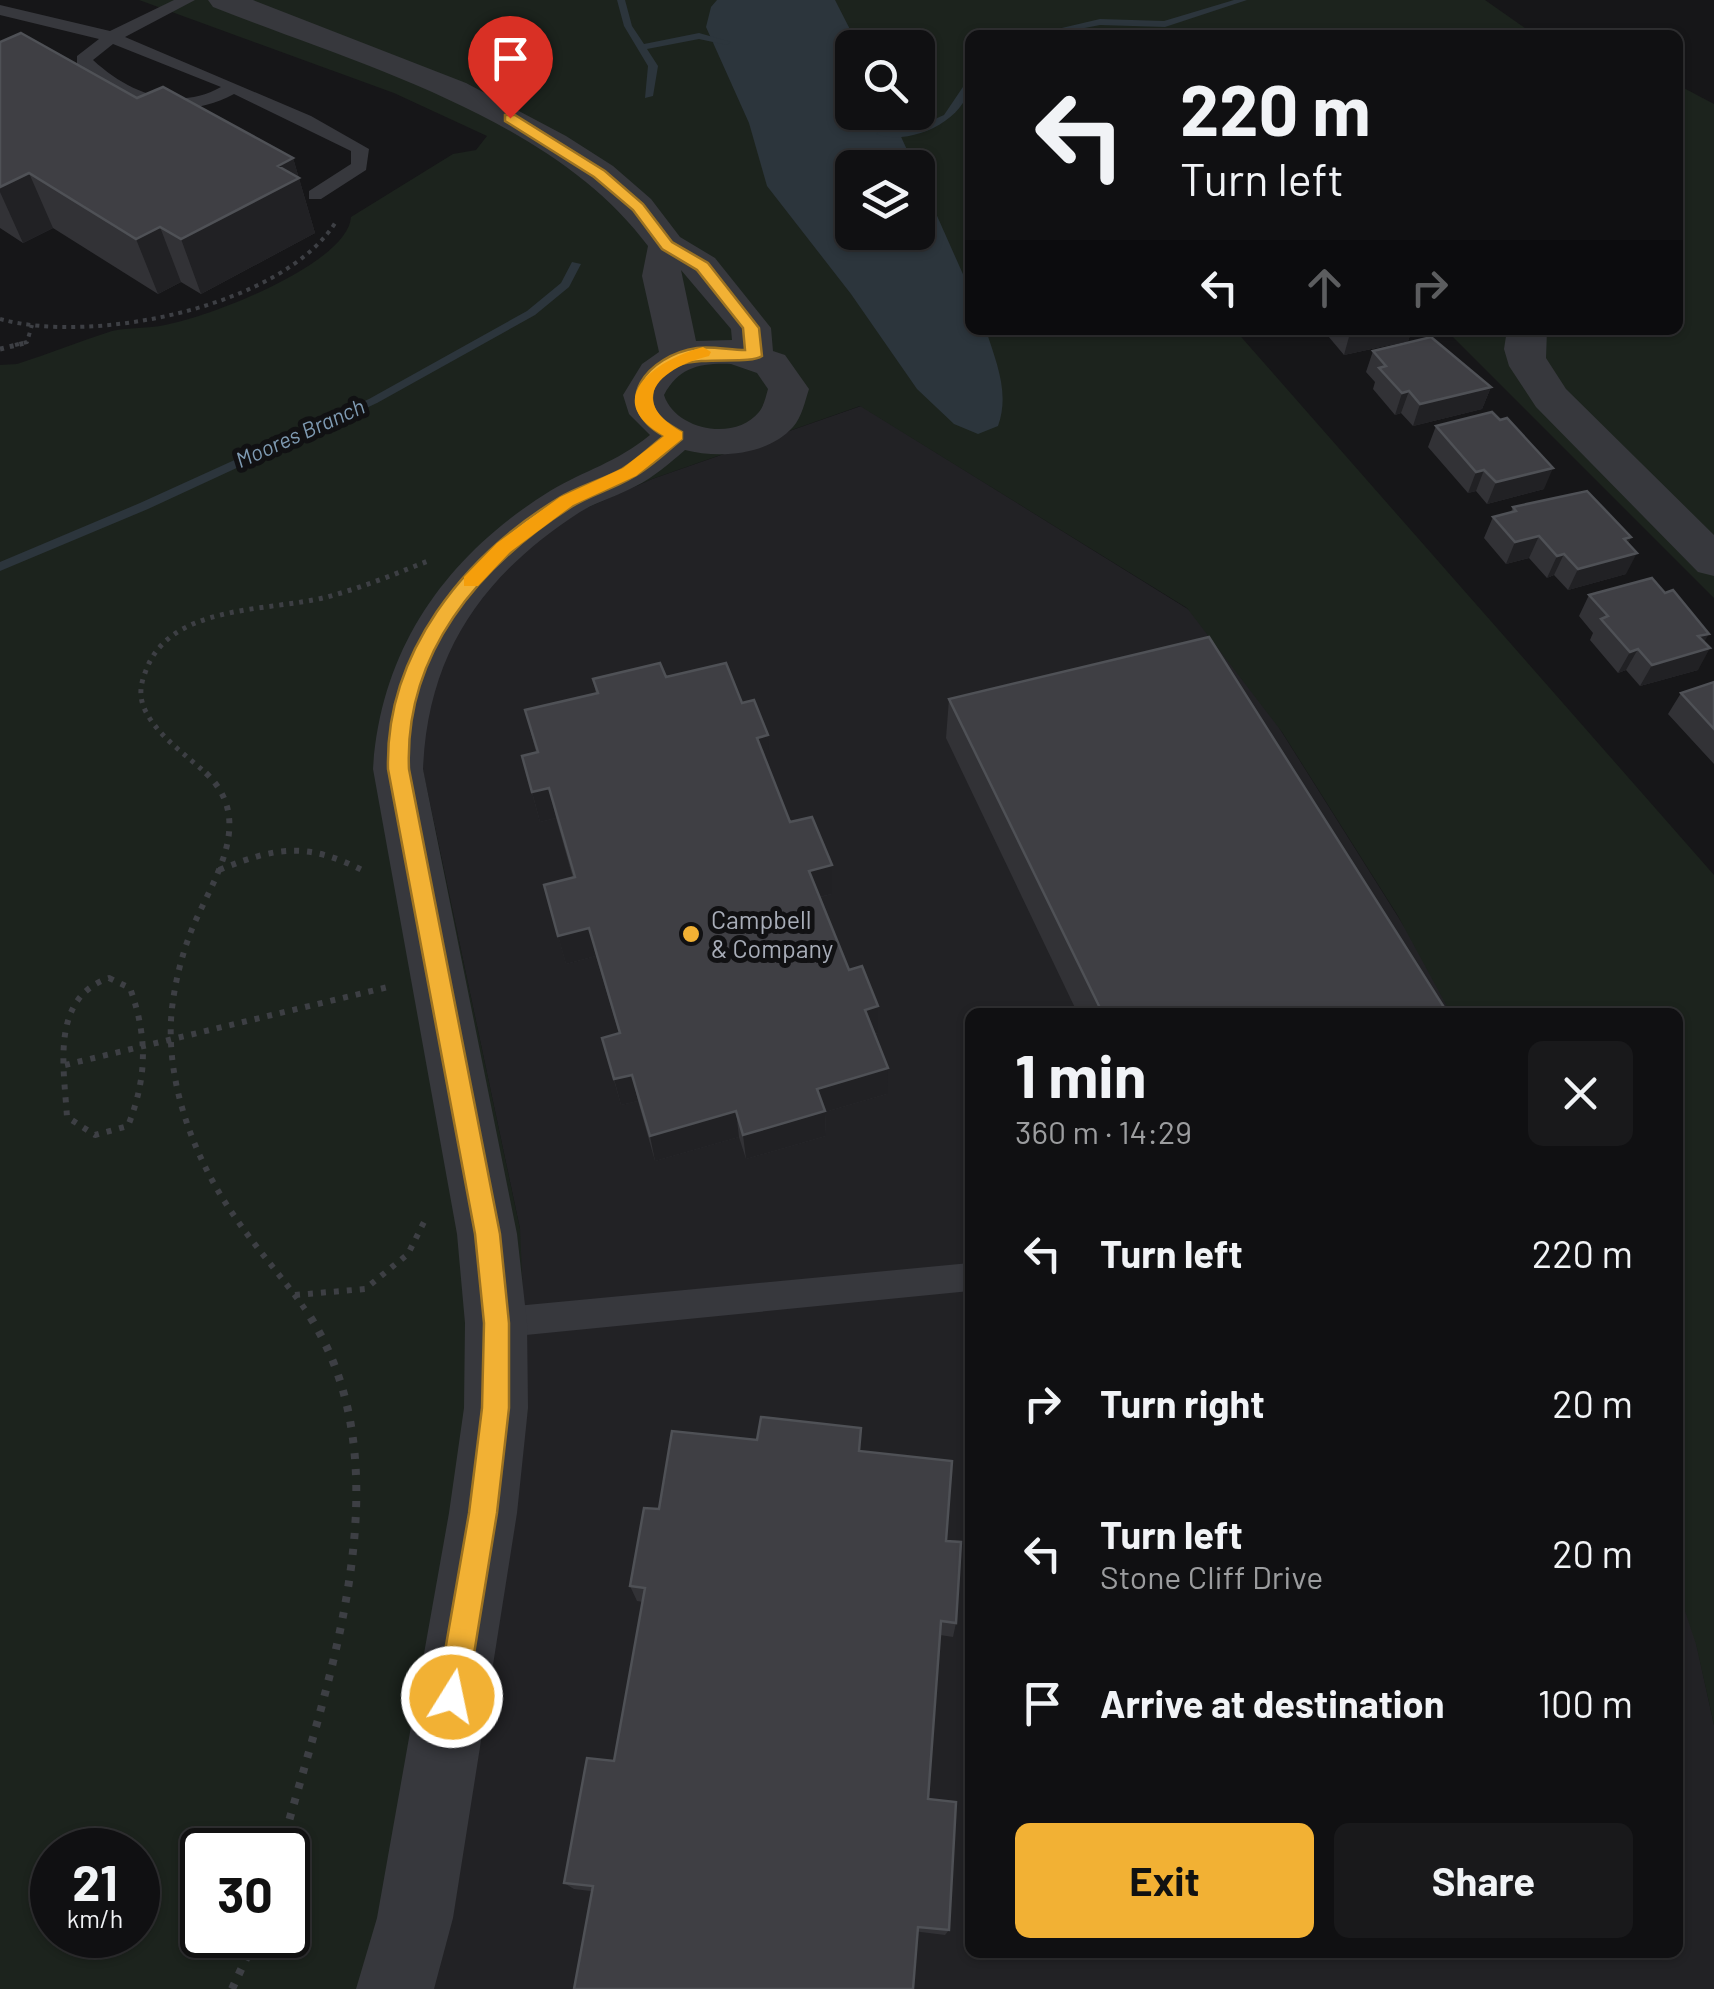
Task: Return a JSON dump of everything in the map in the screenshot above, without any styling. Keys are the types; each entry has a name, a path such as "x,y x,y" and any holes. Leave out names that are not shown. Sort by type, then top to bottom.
{"street":[{"path":"224,0 410,71 510,118 600,174 638,207 667,246 702,266 751,328 754,356"},
{"path":"667,246 660,276 680,358"},
{"path":"1525,335 1522,344 1531,372 1551,398 1714,560"},
{"path":"717,351 754,356 771,364 789,388 788,403 780,416 746,437 724,441 676,436 646,412 643,396 648,381 680,358 717,351"},
{"path":"395,1989 415,1918 483,1513 496,1408 496,1323 487,1234 398,769 397,728 409,683 428,639 460,593 504,548 566,501 629,472 676,436"}],"lane":[{"path":"187,0 111,37 83,60 93,72 162,107 195,107 234,87"},
{"path":"0,10 64,22 111,37 234,87 360,149 360,166 315,196"},
{"path":"496,1323 965,1276"}],"path":[{"path":"0,320 32,325 140,321 176,314 225,297 291,264 323,241 337,225 338,212 315,196"},
{"path":"0,329 9,323"},
{"path":"0,349 26,342 32,325"},
{"path":"287,1828 349,1582 357,1517 358,1457 347,1399 330,1350 220,1194 192,1135 171,1040 177,987 190,935 219,870 231,822 230,804 218,784 153,726 142,707 147,664 163,645 204,620 297,605 356,590 438,558"},
{"path":"219,870 261,852 294,845 332,853 367,872"},
{"path":"109,978 130,988 148,1045 142,1093 128,1126 105,1136 87,1134 67,1117 65,1024 76,996 92,980 109,978"},
{"path":"65,1065 388,987"},
{"path":"294,1295 365,1289 408,1254 428,1214"},
{"path":"232,1989 247,1958"}],"shaded area":[{"path":"139,0 1485,0 1528,30 965,30 965,335 1239,335 1714,875 1714,1725 1683,1605 1683,1008 1448,1008 1398,916 1282,732 1187,608 860,406 652,479 575,513 512,558 469,605 428,685 422,766 520,1229 528,1409 430,1989 0,1989 0,365 17,364 112,331 185,320 273,286 327,253 344,235 351,217 453,154 476,150 487,136 394,93"},
{"path":"717,0 835,0 850,30 835,30 835,130 898,130 907,150 835,150 835,250 935,250 935,211 965,279 965,335 988,335 994,354 1003,402 998,426 978,434 954,424 917,389 851,294 767,186 749,123 706,27"},
{"path":"1683,88 1714,104 1714,598 1452,336 1683,335"},
{"path":"861,406 1215,626 1455,1008 965,1008 965,1958 1683,1958 1683,1582 1714,1725 1714,1989 430,1989 520,1229 422,766 421,725 443,646 512,558 575,513 652,479"}],"building":[{"path":"21,33 137,98 163,87 293,158 278,166 299,178 181,239 160,227 136,239 29,173 0,187 0,42"},
{"path":"1431,337 1491,387 1420,404 1409,391 1402,393 1379,368 1386,366 1373,351"},
{"path":"1492,412 1500,420 1507,418 1553,468 1496,482 1484,470 1476,472 1436,426"},
{"path":"1587,491 1631,537 1624,539 1637,553 1578,569 1564,554 1557,556 1539,536 1515,542 1493,517 1516,511 1513,507"},
{"path":"1652,578 1665,593 1673,590 1709,634 1698,636 1710,648 1652,665 1638,649 1630,652 1601,619 1608,616 1589,595"},
{"path":"1209,637 1444,1008 1100,1008 949,699"},
{"name":"Campbell & Company","path":"660,663 666,677 726,663 742,703 754,700 768,735 757,738 790,822 812,817 832,865 809,871 849,970 862,966 878,1006 865,1010 888,1068 817,1089 825,1111 743,1135 736,1111 650,1136 632,1075 614,1079 602,1038 620,1033 589,928 558,936 544,885 575,877 549,788 532,792 522,756 538,752 525,710 598,693 593,679"},
{"path":"1714,682 1714,729 1681,693"},
{"path":"761,1417 861,1428 859,1451 952,1461 946,1541 961,1542 956,1623 941,1621 928,1799 956,1802 949,1930 918,1927 913,1989 574,1989 593,1886 564,1883 587,1758 614,1761 645,1588 630,1586 644,1508 659,1509 672,1431 757,1440"}],"waterway":[{"name":"Moores Branch","path":"621,0 628,26 653,66 648,96"},
{"path":"1061,30 1100,22 1165,24 1243,0"},
{"path":"644,47 699,36 727,42"},
{"path":"881,134 909,134 947,117 965,90"},
{"name":"Moores Branch","path":"0,567 373,401 531,313 565,285 576,264"}],"slow traffic":[{"path":"471,582 504,548 566,501 629,472 676,436 646,412 643,396 648,381 661,368 703,352"}],"place":[{"name":"Campbell & Company","path":"691,934"}],"route":[{"path":"452,1697 496,1408 496,1323 487,1234 398,769 397,728 409,683 428,639 460,593 504,548 566,501 629,472 676,436 646,412 643,396 648,381 661,368 698,353 717,351 754,356 751,328 702,266 667,246 638,207 600,174 510,118"}]}
